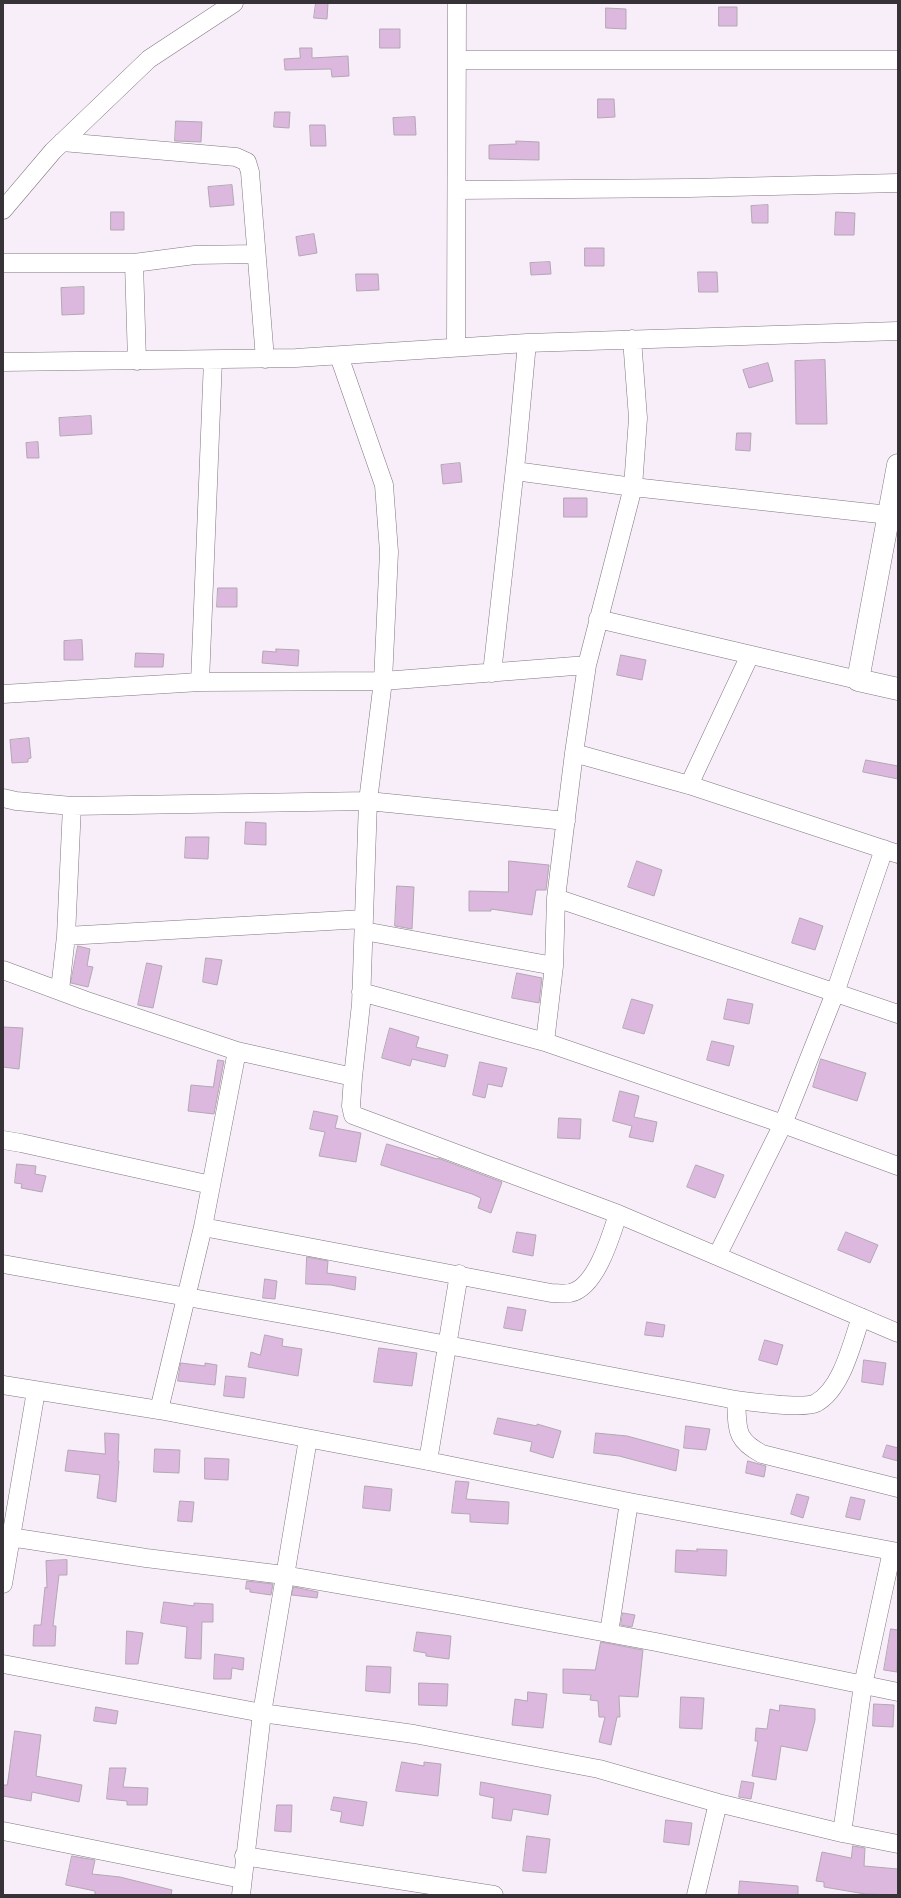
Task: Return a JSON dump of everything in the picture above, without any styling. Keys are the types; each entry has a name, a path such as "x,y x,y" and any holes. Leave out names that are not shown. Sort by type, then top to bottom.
{"street":[{"path":"3,210 62,142 149,59 234,3"},
{"path":"456,346 457,3"},
{"path":"457,60 898,60"},
{"path":"62,142 236,157 247,162 250,172 265,359"},
{"path":"457,190 697,188 898,183"},
{"path":"3,263 134,263 195,255 256,254"},
{"path":"134,263 137,361"},
{"path":"3,362 265,359 339,356 456,346 898,331"},
{"path":"545,1042 554,966 556,898 574,753 587,665 633,487 638,418 632,340"},
{"path":"492,673 515,471 527,343"},
{"path":"339,356 384,485 389,552 383,681 368,801 361,992 351,1106 353,1115 618,1214 898,1333"},
{"path":"200,682 213,360"},
{"path":"858,680 898,465"},
{"path":"515,471 633,487 889,515"},
{"path":"598,619 898,689"},
{"path":"690,785 750,655"},
{"path":"3,694 200,682 383,681 587,665"},
{"path":"574,753 690,785 891,851 783,1124 717,1256"},
{"path":"3,798 16,801 72,806 368,801 566,821"},
{"path":"60,990 66,936 72,806"},
{"path":"556,898 898,1014"},
{"path":"66,936 364,925 554,966"},
{"path":"3,970 238,1051 353,1077"},
{"path":"361,992 545,1042 783,1124 898,1166"},
{"path":"159,1410 203,1227 238,1051"},
{"path":"3,1140 211,1185"},
{"path":"203,1227 459,1274 551,1293 570,1293 584,1286 605,1254 618,1214"},
{"path":"3,1264 448,1345 736,1400 789,1405 815,1403 831,1390 841,1372 861,1317"},
{"path":"428,1461 459,1274"},
{"path":"3,1385 159,1410 428,1461 629,1502 895,1552 863,1686 842,1833"},
{"path":"3,1584 36,1391"},
{"path":"736,1400 738,1431 747,1446 762,1454 898,1488"},
{"path":"3,1831 241,1887 262,1714 284,1575 308,1439"},
{"path":"609,1633 629,1502"},
{"path":"10,1537 146,1558 284,1575 609,1633 898,1692"},
{"path":"3,1664 262,1714 414,1734 599,1769 718,1803 842,1833 898,1844"},
{"path":"696,1895 718,1803"},
{"path":"244,1856 494,1895"}],"building":[{"path":"316,3 328,3 327,19 314,18"},
{"path":"719,7 737,7 737,26 719,26"},
{"path":"606,8 626,9 626,29 606,28"},
{"path":"380,29 400,29 400,48 380,48"},
{"path":"300,48 312,48 312,58 348,56 349,76 332,77 331,69 285,70 284,59 300,58"},
{"path":"598,99 614,99 615,117 598,118"},
{"path":"275,112 290,112 289,128 274,127"},
{"path":"415,117 416,135 394,135 393,118"},
{"path":"176,121 202,122 201,142 175,141"},
{"path":"310,125 325,125 326,146 311,146"},
{"path":"516,141 539,142 539,160 489,159 489,145 516,144"},
{"path":"232,185 234,205 210,207 208,187"},
{"path":"768,205 768,223 752,223 751,206"},
{"path":"111,212 124,212 124,230 111,230"},
{"path":"836,212 855,213 854,235 835,235"},
{"path":"314,234 317,253 299,256 296,237"},
{"path":"585,248 604,248 604,266 585,266"},
{"path":"550,262 551,274 531,275 530,263"},
{"path":"698,272 717,272 718,292 699,292"},
{"path":"356,274 378,274 379,290 357,291"},
{"path":"84,287 84,314 62,315 61,288"},
{"path":"825,360 827,424 796,424 795,361"},
{"path":"768,363 773,381 749,388 743,370"},
{"path":"91,416 92,434 60,436 59,418"},
{"path":"737,433 751,433 750,451 736,450"},
{"path":"38,442 39,458 27,458 26,443"},
{"path":"460,463 462,482 443,484 441,465"},
{"path":"564,498 587,498 587,517 564,517"},
{"path":"218,588 237,588 237,607 217,607"},
{"path":"82,640 83,660 64,660 64,641"},
{"path":"276,649 299,650 298,666 262,663 263,651 276,652"},
{"path":"136,653 164,654 163,667 135,667"},
{"path":"621,655 646,660 642,680 617,675"},
{"path":"29,738 31,758 28,759 28,762 12,763 10,740"},
{"path":"866,760 898,766 898,779 863,772"},
{"path":"246,822 266,823 266,845 245,844"},
{"path":"186,837 209,837 208,859 185,858"},
{"path":"509,861 549,865 546,890 536,890 532,915 491,909 491,911 469,911 469,891 508,892"},
{"path":"637,861 662,870 654,896 628,887"},
{"path":"397,886 414,887 412,929 395,926"},
{"path":"800,918 823,926 815,950 792,943"},
{"path":"78,946 90,949 87,966 93,967 88,987 71,983"},
{"path":"206,958 222,960 217,985 203,982"},
{"path":"147,963 162,966 153,1008 138,1005"},
{"path":"517,973 542,978 539,1003 512,998"},
{"path":"632,999 653,1005 644,1034 623,1028"},
{"path":"728,999 753,1004 749,1024 724,1019"},
{"path":"3,1027 23,1028 19,1069 3,1067"},
{"path":"390,1028 419,1037 416,1047 448,1055 445,1067 412,1059 410,1066 382,1058"},
{"path":"712,1041 734,1046 729,1066 707,1060"},
{"path":"821,1059 866,1073 857,1101 813,1087"},
{"path":"218,1060 224,1061 214,1114 188,1111 191,1085 213,1087"},
{"path":"480,1062 507,1068 502,1087 488,1084 485,1098 473,1095"},
{"path":"620,1091 639,1096 634,1117 657,1122 653,1142 629,1137 632,1126 613,1121"},
{"path":"314,1111 338,1116 335,1128 361,1133 356,1162 319,1156 325,1132 310,1129"},
{"path":"559,1118 581,1119 580,1139 558,1138"},
{"path":"387,1144 437,1159 438,1158 502,1182 491,1213 478,1208 481,1198 472,1194 381,1165"},
{"path":"17,1164 36,1166 35,1174 46,1176 42,1192 21,1188 22,1184 15,1183"},
{"path":"696,1165 724,1175 715,1198 687,1187"},
{"path":"517,1232 536,1235 533,1256 513,1252"},
{"path":"846,1232 878,1245 870,1263 838,1250"},
{"path":"307,1257 328,1261 327,1273 356,1277 355,1290 331,1285 306,1284"},
{"path":"265,1279 277,1281 275,1299 263,1298"},
{"path":"508,1307 526,1310 522,1331 504,1328"},
{"path":"647,1322 665,1325 663,1337 645,1335"},
{"path":"265,1335 283,1339 282,1346 302,1349 298,1376 248,1367 251,1352 260,1355"},
{"path":"765,1340 783,1345 777,1365 759,1360"},
{"path":"379,1348 417,1353 412,1386 374,1382"},
{"path":"864,1360 886,1363 883,1385 862,1382"},
{"path":"181,1363 205,1366 205,1363 217,1365 215,1385 178,1381"},
{"path":"226,1376 246,1378 244,1398 224,1396"},
{"path":"498,1418 537,1426 537,1424 561,1431 553,1458 530,1451 532,1442 494,1434"},
{"path":"686,1426 710,1429 706,1450 684,1448"},
{"path":"105,1433 119,1434 116,1502 97,1498 100,1475 65,1471 68,1450 105,1454"},
{"path":"596,1433 627,1436 679,1450 676,1471 619,1456 594,1453"},
{"path":"887,1445 898,1448 898,1461 883,1457"},
{"path":"155,1449 180,1450 179,1473 154,1472"},
{"path":"205,1458 229,1459 228,1480 205,1479"},
{"path":"748,1461 766,1466 764,1477 746,1473"},
{"path":"456,1481 469,1482 466,1499 509,1502 508,1524 470,1522 470,1514 452,1513"},
{"path":"365,1486 392,1489 390,1511 363,1508"},
{"path":"797,1494 809,1497 803,1518 791,1514"},
{"path":"851,1497 865,1500 860,1520 846,1517"},
{"path":"180,1501 194,1502 192,1522 178,1521"},
{"path":"697,1549 727,1550 726,1576 675,1572 676,1550 697,1551"},
{"path":"67,1560 67,1575 59,1575 53,1626 56,1626 55,1646 33,1646 34,1625 41,1625 45,1587 47,1588 46,1561"},
{"path":"247,1581 273,1584 271,1595 250,1592 250,1589 246,1589"},
{"path":"294,1587 318,1592 317,1598 292,1595"},
{"path":"164,1602 194,1606 194,1603 213,1604 213,1622 202,1622 201,1659 185,1658 187,1627 161,1623"},
{"path":"623,1613 635,1615 632,1627 621,1625"},
{"path":"891,1629 898,1630 897,1672 884,1670"},
{"path":"127,1631 143,1633 138,1664 126,1664"},
{"path":"417,1632 451,1636 449,1659 426,1656 426,1653 414,1651"},
{"path":"601,1642 643,1650 638,1697 619,1696 620,1717 617,1717 611,1745 599,1742 605,1717 599,1717 598,1701 590,1700 591,1695 563,1693 563,1669 595,1670"},
{"path":"215,1654 244,1658 243,1670 232,1668 231,1679 214,1679"},
{"path":"367,1666 391,1667 390,1693 366,1691"},
{"path":"419,1683 448,1684 447,1706 419,1705"},
{"path":"528,1692 547,1694 543,1728 512,1725 515,1699 527,1701"},
{"path":"681,1697 704,1698 702,1729 680,1728"},
{"path":"874,1704 894,1705 893,1727 873,1726"},
{"path":"780,1705 815,1709 815,1720 807,1751 781,1746 776,1780 752,1776 758,1741 755,1741 756,1728 767,1729 770,1709 779,1711"},
{"path":"96,1707 118,1711 116,1724 94,1721"},
{"path":"15,1731 41,1735 36,1776 82,1785 79,1802 32,1792 31,1801 3,1796 3,1785 7,1785"},
{"path":"402,1762 424,1766 424,1762 441,1764 438,1796 396,1791"},
{"path":"110,1768 126,1768 123,1787 148,1788 147,1805 127,1805 127,1801 107,1799"},
{"path":"742,1781 754,1783 751,1799 739,1797"},
{"path":"481,1782 551,1795 548,1815 513,1809 511,1821 492,1818 494,1798 480,1795"},
{"path":"334,1797 367,1802 363,1826 340,1822 342,1812 331,1810"},
{"path":"277,1805 292,1805 291,1832 275,1831"},
{"path":"666,1820 692,1823 689,1845 664,1842"},
{"path":"527,1836 550,1839 546,1873 523,1871"},
{"path":"853,1846 865,1848 864,1866 898,1869 898,1895 865,1894 824,1887 824,1882 816,1881 822,1852 851,1858"},
{"path":"72,1856 95,1860 92,1874 120,1877 172,1890 171,1895 95,1895 95,1891 66,1885"},
{"path":"740,1881 798,1886 798,1895 739,1895"}]}
